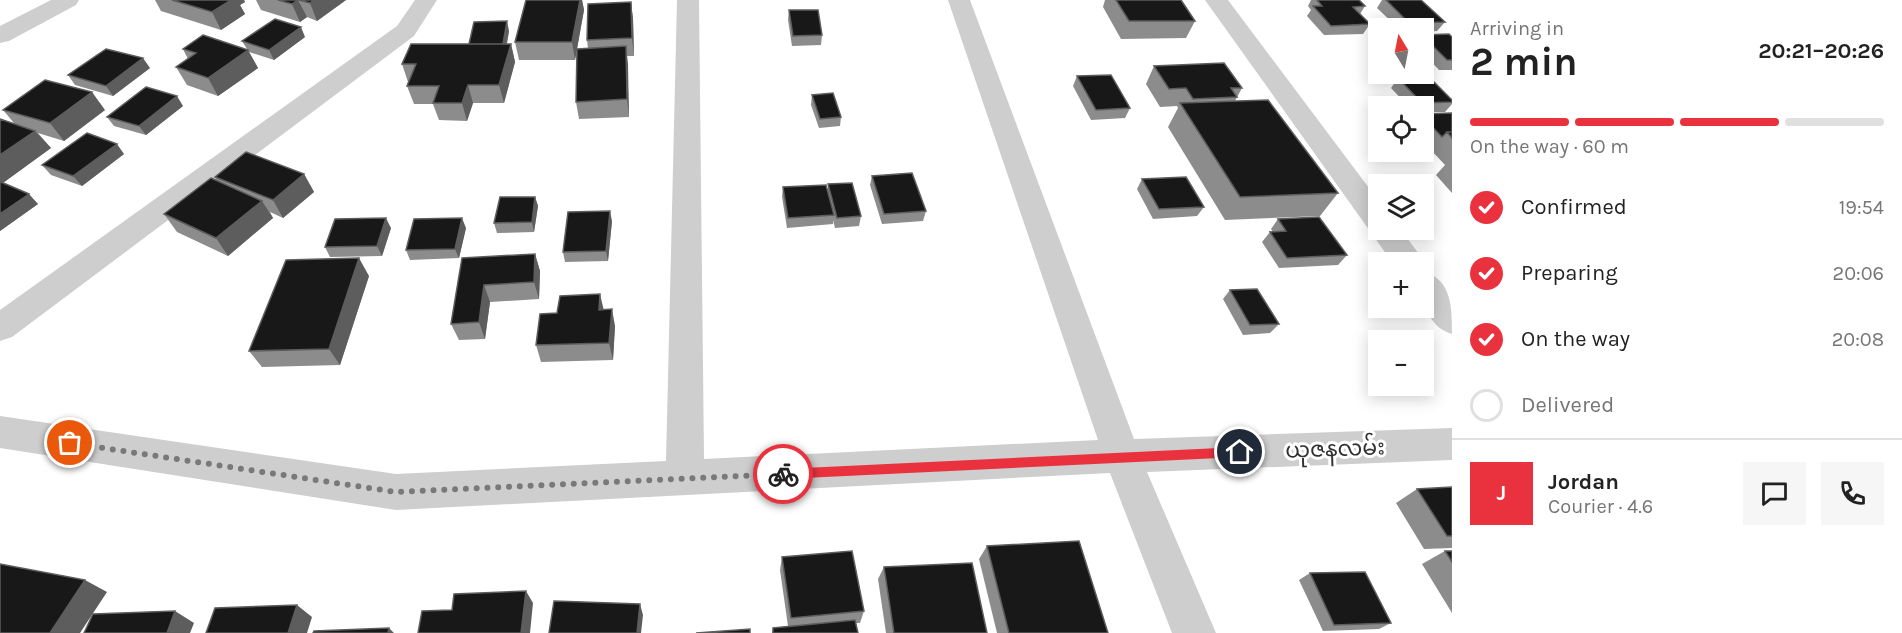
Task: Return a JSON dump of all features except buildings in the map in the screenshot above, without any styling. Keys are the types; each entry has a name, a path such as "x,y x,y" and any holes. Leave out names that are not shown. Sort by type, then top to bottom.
{"street":[{"path":"0,36 68,0"},
{"path":"0,328 406,31 426,0"},
{"path":"685,479 688,0"},
{"path":"959,0 1122,456 1194,633"},
{"path":"1216,0 1368,207"},
{"path":"1392,240 1401,252"},
{"path":"1434,297 1452,321"},
{"name":"ယုဇနလမ်း","path":"0,432 396,492 1122,456 1452,444"}],"way so far":[{"path":"70,443 396,492 783,474"}],"route":[{"path":"783,474 1240,452"}]}
